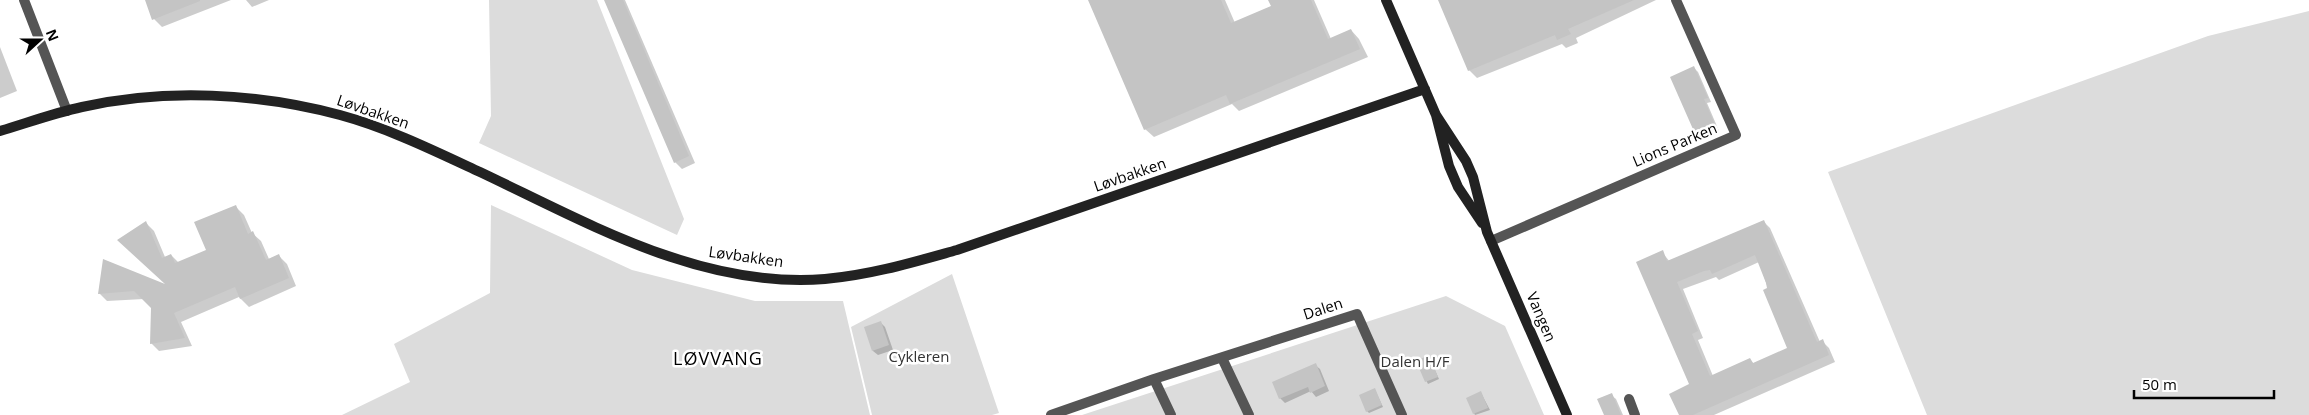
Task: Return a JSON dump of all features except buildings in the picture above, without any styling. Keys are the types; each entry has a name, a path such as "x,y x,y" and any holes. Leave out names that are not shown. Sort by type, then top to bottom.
{"street":[{"path":"24,0 67,111"},
{"name":"Vangen","path":"1386,0 1436,115 1449,166 1458,187 1489,236"},
{"name":"Lions Parken","path":"1489,236 1736,135 1676,0"},
{"name":"Løvbakken","path":"0,131 67,111 121,100 216,96 265,100 342,115 422,145 649,251 708,268 770,278 824,279 886,270 957,250 1425,89"},
{"name":"Vangen","path":"1436,115 1466,161 1473,178 1489,236 1567,415"},
{"name":"Dalen","path":"1054,415 1154,379 1358,314 1402,415"},
{"path":"1222,358 1249,415"},
{"path":"1154,379 1171,415"},
{"path":"1628,399 1635,415"}],"green space":[{"path":"489,0 597,0 684,219 677,235 479,143 491,116"},
{"path":"2309,11 2309,415 1927,415 1828,172 2208,36"},
{"path":"491,205 632,270 755,301 843,301 870,415 342,415 410,382 394,344 490,293"},
{"name":"Cykleren","path":"952,274 999,413 992,415 872,415 851,327"},
{"name":"Dalen H/F","path":"1446,296 1505,326 1544,415 1082,415"}],"district":[{"name":"LØVVANG","path":"718,359"}]}
